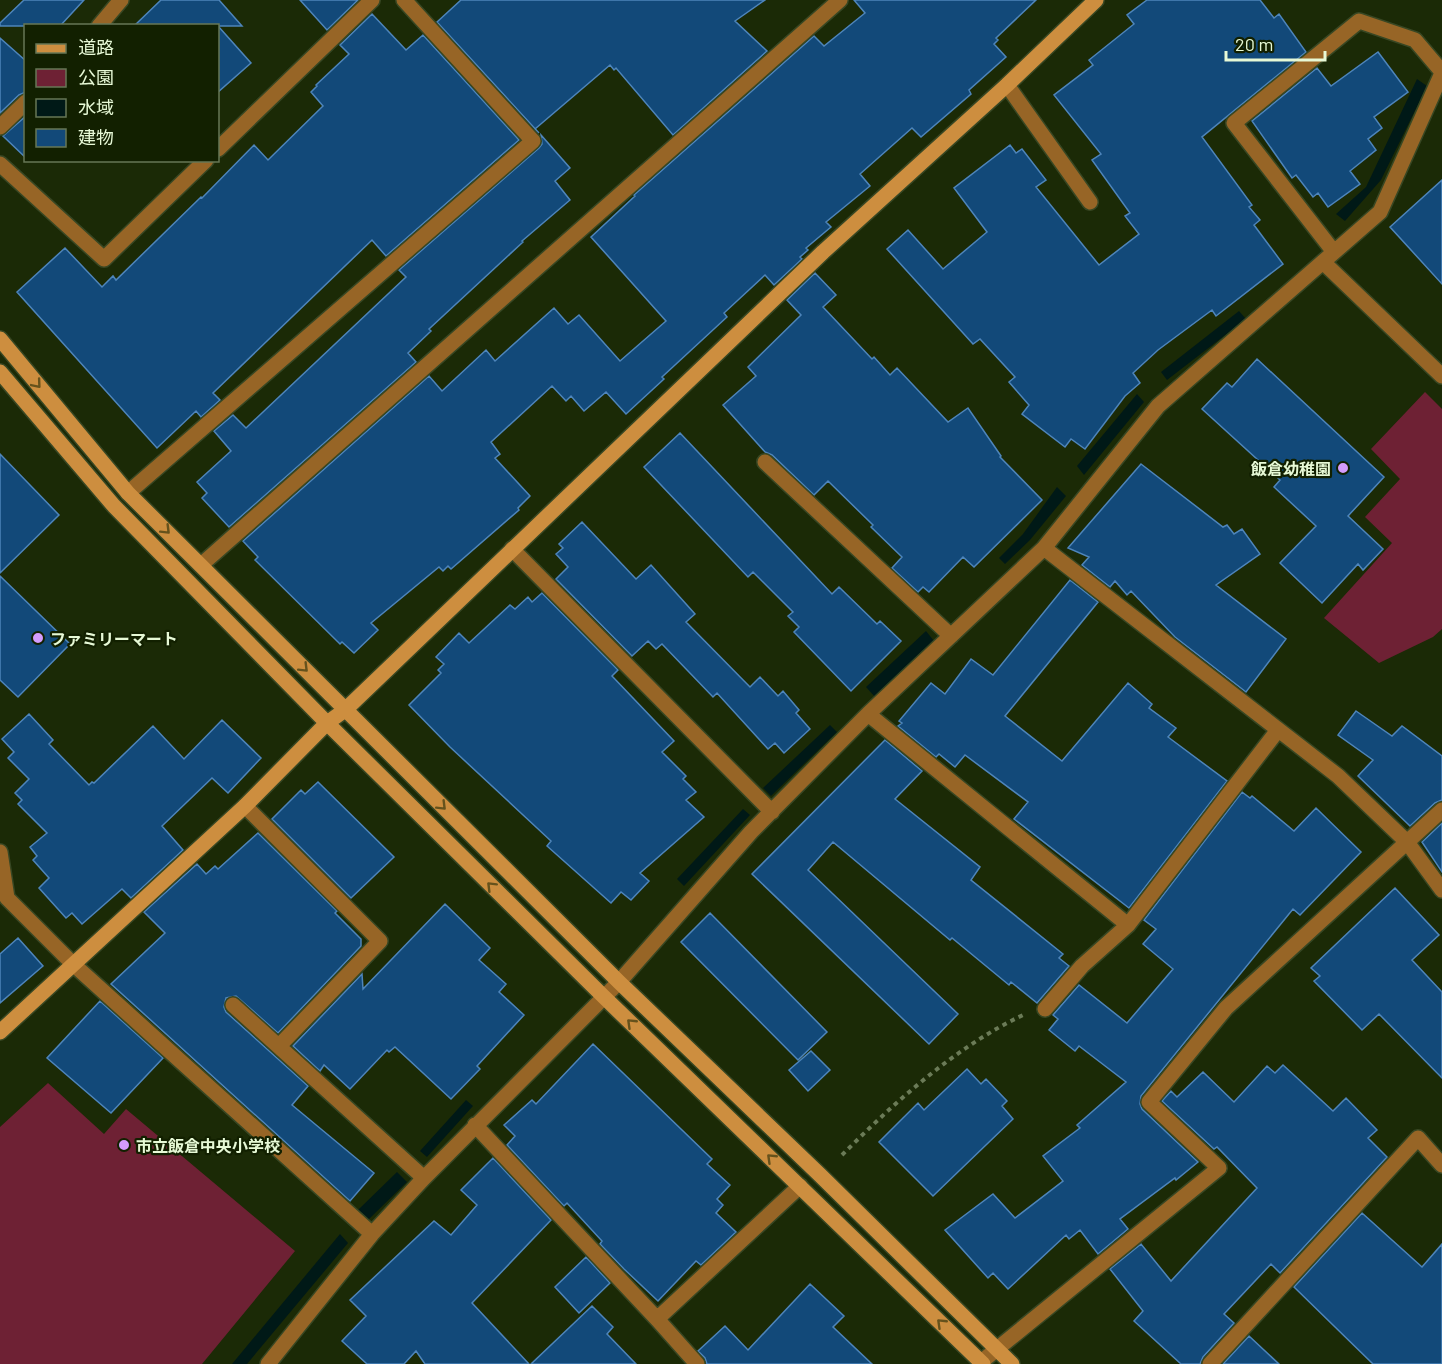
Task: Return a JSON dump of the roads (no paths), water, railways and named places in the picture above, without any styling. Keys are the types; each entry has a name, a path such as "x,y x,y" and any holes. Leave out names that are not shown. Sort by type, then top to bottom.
{"street":[{"path":"101,24 122,0"},
{"path":"219,148 372,0"},
{"path":"128,493 533,141 404,0"},
{"path":"201,565 840,0"},
{"path":"0,1032 244,806 327,723 345,710 823,252 1007,85 1096,0"},
{"path":"268,1364 372,1234 475,1125 619,982 751,832 868,714 1044,548 1158,406 1328,257 1380,212 1442,72 1415,40 1359,21 1234,123 1328,257 1442,376"},
{"path":"1007,85 1089,201"},
{"path":"0,127 24,104"},
{"path":"0,164 104,259 204,162"},
{"path":"0,339 128,493 619,982 1012,1364"},
{"path":"0,372 114,506 327,723 604,997 982,1363 996,1349 1219,1168 1149,1102 1226,1008 1442,810"},
{"path":"765,462 951,636"},
{"path":"1044,548 1338,776 1407,842 1442,890"},
{"path":"512,549 772,812"},
{"path":"868,714 1128,925"},
{"path":"1045,1009 1082,966 1128,925 1278,730"},
{"path":"244,806 380,941 279,1046"},
{"path":"0,852 7,898 73,964 372,1234"},
{"path":"233,1005 424,1178"},
{"path":"475,1125 697,1364"},
{"path":"1210,1364 1418,1138 1442,1165"},
{"path":"657,1319 800,1186"}],"water":[{"path":"1417,79 1427,86 1381,180 1345,221 1336,214 1366,187"},
{"path":"1239,311 1246,319 1167,380 1161,372"},
{"path":"1137,394 1144,402 1084,475 1077,466"},
{"path":"1057,487 1066,496 1030,540 1005,564 999,558 1023,534"},
{"path":"926,631 934,641 875,697 866,687"},
{"path":"830,725 837,732 771,796 763,788"},
{"path":"743,809 750,815 684,886 677,879"},
{"path":"466,1100 473,1106 427,1157 420,1151"},
{"path":"397,1172 407,1182 368,1220 358,1210"},
{"path":"340,1234 348,1243 247,1364 232,1364"}],"place":[{"name":"飯倉幼稚園","path":"1343,468"},
{"name":"ファミリーマート","path":"38,638"},
{"name":"市立飯倉中央小学校","path":"124,1145"}]}
